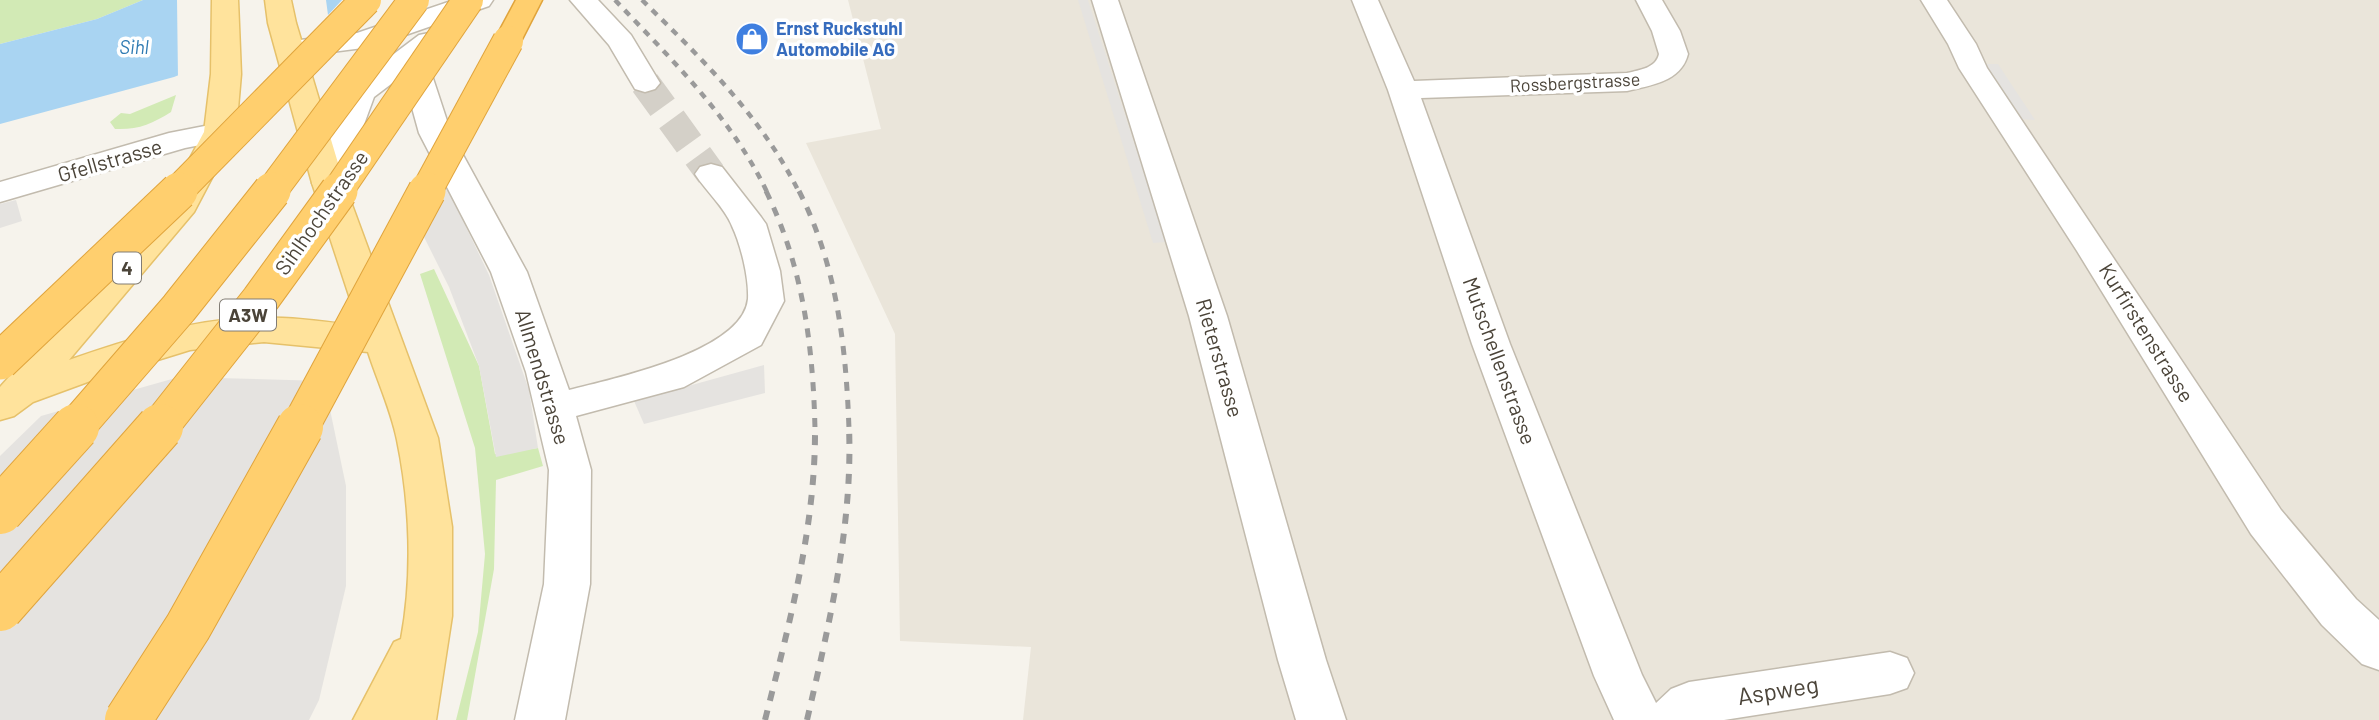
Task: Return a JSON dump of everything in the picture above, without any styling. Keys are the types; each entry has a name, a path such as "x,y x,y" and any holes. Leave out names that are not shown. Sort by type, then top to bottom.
{"highway":[{"path":"5,393 188,182 366,0"},
{"name":"A3W","path":"0,511 106,395 181,306 296,160 414,0"},
{"name":"Sihlhochstrasse","path":"0,608 144,445 222,349 293,255 468,0"},
{"path":"128,720 188,627 243,532 529,0"}],"main road":[{"name":"4","path":"5,393 182,205 220,132 226,74 225,0"},
{"path":"278,0 328,183 417,438 430,527 429,616 411,720"},
{"path":"5,393 97,362 204,335 249,330 295,331 385,342"},
{"path":"379,720 404,673 429,616"}],"street":[{"path":"290,50 361,41 480,0"},
{"path":"328,183 361,93 480,0"},
{"path":"583,0 621,41 645,83"},
{"name":"Rieterstrasse","path":"1105,0 1208,316 1302,660 1321,720"},
{"name":"Mutschellenstrasse","path":"1365,0 1402,90 1491,344 1618,676 1639,720"},
{"name":"Rossbergstrasse","path":"1402,90 1627,82 1656,77 1667,69 1675,48 1649,0"},
{"name":"Kurfirstenstrasse","path":"1934,0 1962,44 1973,68 2094,251 2266,522 2339,612 2379,650"},
{"name":"Allmendstrasse","path":"411,54 435,133 509,272 545,372 570,470 567,583 540,720"},
{"name":"Gfellstrasse","path":"0,192 180,140 220,132"},
{"path":"554,408 670,378 748,336 766,301 762,271 749,224 711,174"},
{"name":"Aspweg","path":"1672,720 1689,704 1890,673"}],"shaded area":[{"path":"848,0 2379,0 2379,720 1023,720 1031,647 900,641 895,334 806,143 881,129"},
{"path":"1078,0 1088,0 1166,242 1153,243"},
{"path":"1984,64 1998,64 2035,120 2019,119"},
{"path":"447,187 489,275 529,390 538,448 496,457 479,366 449,287 406,201"},
{"path":"16,200 22,221 0,228 0,204"},
{"path":"764,365 765,393 644,424 634,401"},
{"path":"179,377 324,381 346,486 346,586 319,700 309,720 0,720 0,456 41,416"}],"green space":[{"path":"0,0 143,0 97,19 0,44"},
{"path":"176,95 171,112 151,123 115,129 110,122 121,113 130,114"},
{"path":"434,269 479,366 495,454 538,448 543,466 496,480 494,569 467,720 456,720 478,632 485,554 475,448 420,274"}],"water":[{"name":"Sihl","path":"143,0 366,0 174,77 0,124 0,44 97,19"}],"pier":[{"path":"177,0 326,0 328,15 342,0 369,0 178,79"}],"tunnel":[{"path":"645,83 711,174"}],"railway":[{"path":"615,0 699,90 736,139 767,192"},
{"path":"642,0 708,67 748,113 784,164 799,192"},
{"path":"766,191 789,248 804,307 812,367 815,428"},
{"path":"799,191 812,219 831,277 842,337 849,429"},
{"path":"765,720 792,612 806,538 815,428"},
{"path":"807,720 838,575 847,501 849,429"}],"place":[{"name":"Ernst Ruckstuhl Automobile AG","path":"752,39"}]}
